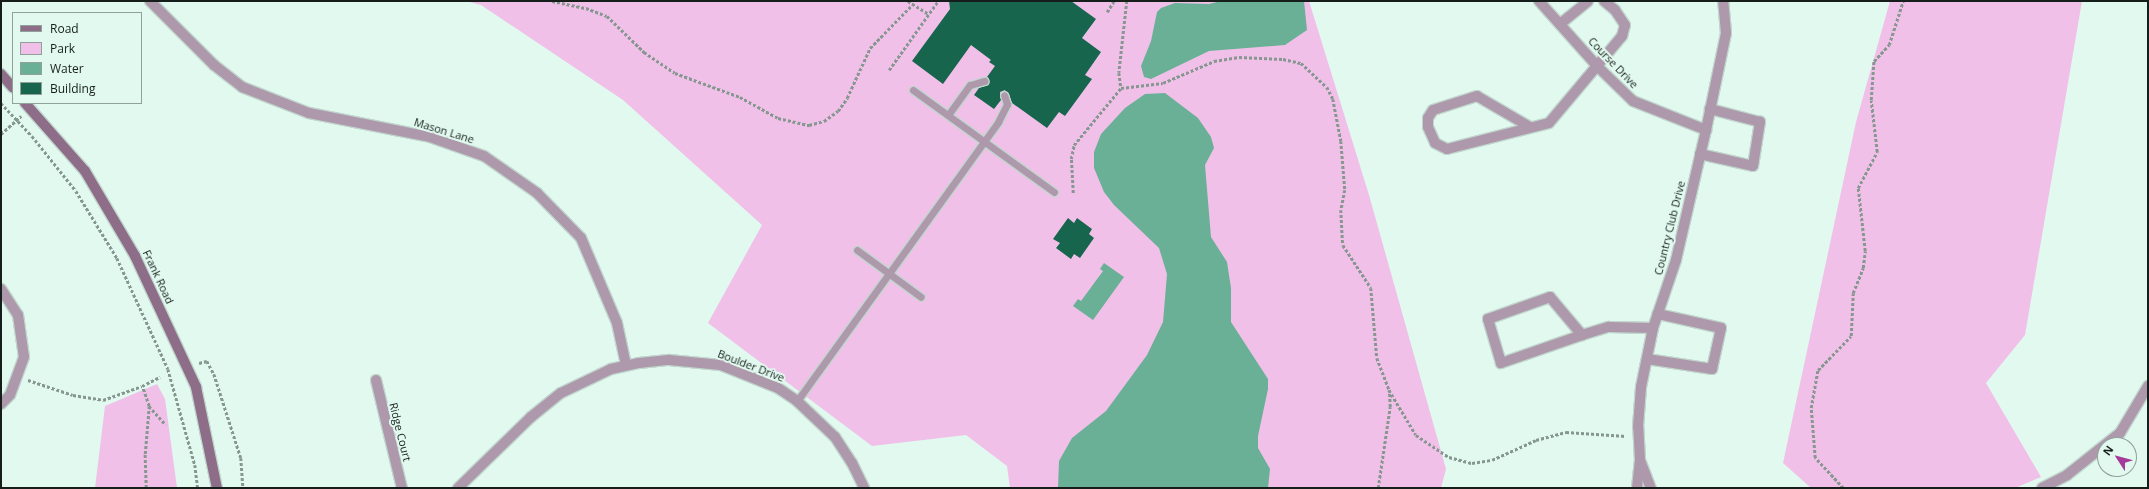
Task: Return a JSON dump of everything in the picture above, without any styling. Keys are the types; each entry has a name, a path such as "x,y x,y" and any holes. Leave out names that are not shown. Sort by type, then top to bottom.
{"street":[{"name":"Mason Lane","path":"150,1 214,65 242,87 309,113 430,137 484,156 537,193 581,238 617,323 626,365"},
{"name":"Course Drive","path":"1539,1 1598,67 1633,101 1706,130"},
{"path":"1560,24 1588,1"},
{"path":"1530,127 1477,96 1433,110 1428,118 1428,128 1435,143 1447,149 1549,123 1598,67 1622,36 1625,25 1615,10 1604,1"},
{"name":"Country Club Drive","path":"1637,488 1640,460 1638,437 1641,387 1653,328 1676,260 1706,130 1726,33 1723,1"},
{"path":"1,74 12,87"},
{"name":"Frank Road","path":"27,106 85,171 135,256 196,386 216,488"},
{"path":"1700,154 1753,166 1760,122 1710,109"},
{"path":"1,289 18,315 24,357 10,395 1,404"},
{"path":"1582,335 1550,297 1488,320 1501,362 1609,327 1653,328"},
{"path":"1647,359 1712,369 1721,328 1658,314"},
{"name":"Boulder Drive","path":"458,488 551,400 586,380 626,365 674,360 721,365 778,388 798,401 834,437 852,463 864,488"},
{"name":"Ridge Court","path":"376,380 402,488"},
{"path":"2042,488 2066,475 2120,433 2148,386"},
{"name":"Country Club Drive","path":"1640,460 1651,488"}],"lane":[{"path":"948,115 970,85 984,81"},
{"path":"913,90 1054,192"},
{"path":"798,401 1004,111 1007,104 1004,95"},
{"path":"857,250 921,297"}],"path":[{"path":"552,1 586,8 607,16 644,52 675,73 740,97 778,118 809,125 824,121 838,111 847,98 870,48 912,5"},
{"path":"908,1 912,5 929,14"},
{"path":"889,70 938,1"},
{"path":"1107,12 1114,1"},
{"path":"1121,88 1118,73 1127,1"},
{"path":"1843,488 1815,458 1811,408 1818,370 1851,336 1853,293 1863,268 1865,251 1858,188 1877,152 1872,108 1874,61 1889,45 1903,1"},
{"path":"1073,193 1071,159 1074,145 1121,88 1163,83 1214,61 1254,58 1283,59 1301,64 1327,87 1333,99 1338,117 1344,171 1345,190 1341,210 1343,245 1371,288 1378,358 1389,390 1416,435 1449,458 1472,463 1492,460 1536,440 1566,432 1638,437"},
{"path":"1,104 17,120 76,191 117,258 168,369 193,458 198,488"},
{"path":"1,134 17,120 27,106"},
{"path":"199,363 207,361 214,374 241,458 243,488"},
{"path":"17,376 58,391 103,400 142,386 160,377"},
{"path":"142,386 149,406 166,425"},
{"path":"1378,488 1390,407 1389,390"},
{"path":"146,488 145,454 149,406"}],"green space":[{"path":"466,1 1309,1 1369,195 1446,469 1441,488 1010,488 1007,466 966,435 872,446 708,323 762,225 623,100 481,5"},
{"path":"1890,1 2082,1 2025,335 1986,383 2041,477 2015,488 1811,488 1783,463 1856,122"},
{"path":"157,384 165,399 177,488 95,488 105,406"}],"water":[{"path":"1221,1 1304,1 1307,30 1285,45 1209,51 1151,79 1144,77 1141,66 1151,41 1157,12 1161,8 1175,3 1209,4"},
{"path":"1165,93 1198,118 1211,137 1214,148 1205,165 1211,237 1227,262 1231,288 1231,322 1268,379 1268,389 1258,436 1258,448 1270,469 1268,488 1058,488 1059,461 1072,438 1106,411 1147,355 1163,322 1167,274 1159,248 1114,205 1104,192 1094,168 1094,152 1101,134 1125,108 1145,94"},
{"path":"1104,263 1124,277 1093,320 1073,306 1078,299 1081,301 1103,271 1100,269"}],"building":[{"path":"949,1 1071,1 1096,19 1082,38 1101,52 1085,75 1092,79 1065,116 1059,112 1047,128 1012,103 1005,90 1000,92 1001,100 994,109 974,95 979,88 988,84 987,77 995,66 989,62 991,60 971,45 943,84 912,61 950,9"},
{"path":"1068,218 1074,223 1077,218 1092,229 1089,234 1094,238 1080,258 1074,254 1071,259 1056,248 1060,243 1053,239"}]}
